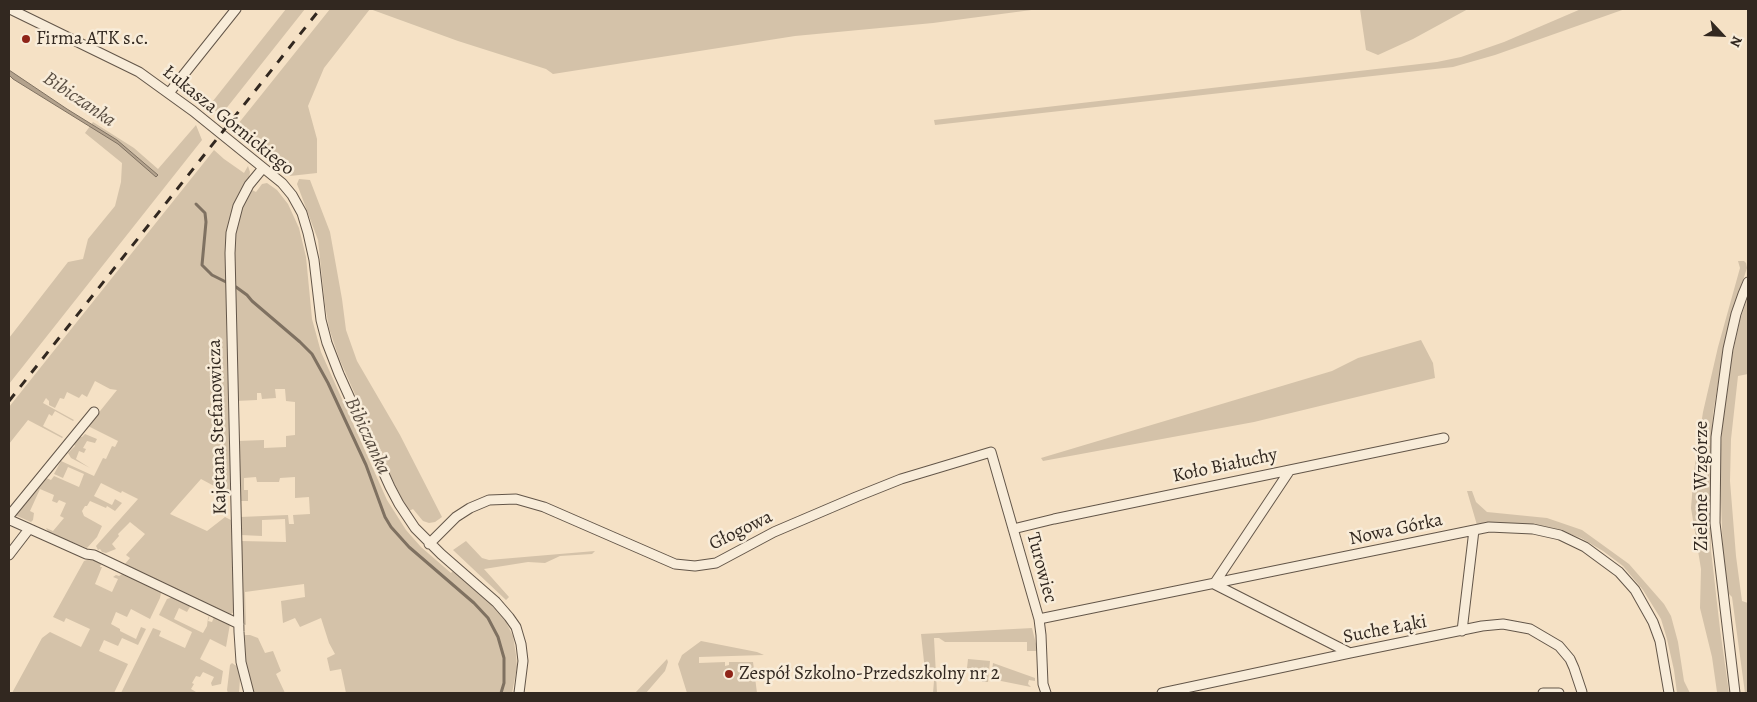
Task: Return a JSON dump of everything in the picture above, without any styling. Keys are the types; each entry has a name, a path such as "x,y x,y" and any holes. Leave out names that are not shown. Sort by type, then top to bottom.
{"street":[{"name":"Łukasza Górnickiego","path":"10,9 139,72 170,92 282,183 292,195 302,213 314,260 327,343 339,374 399,504 415,528 429,544 496,602 516,628 521,644 523,661 519,693"},
{"path":"170,92 236,9"},
{"name":"Kajetana Stefanowicza","path":"249,693 241,662 239,624 230,240 236,213 244,194 263,168"},
{"name":"Zielone Wzgórze","path":"1735,693 1715,523 1716,437 1728,349 1736,314 1748,282"},
{"path":"94,412 9,516 12,521 87,555 95,555 239,624"},
{"name":"Koło Białuchy","path":"1014,529 1054,518 1444,438"},
{"name":"Głogowa","path":"429,544 456,517 470,508 489,500 516,499 544,507 676,564 695,566 716,563 774,532 856,496 901,479 991,452"},
{"name":"Turowiec","path":"991,452 1038,619 1041,635 1043,684 1046,693"},
{"path":"1290,470 1214,584 1350,653"},
{"name":"Nowa Górka","path":"1038,619 1474,530 1515,528 1554,534 1585,547 1620,572 1641,598 1657,631 1669,693"},
{"path":"9,555 28,529"},
{"path":"1462,631 1474,530"},
{"name":"Suche Łąki","path":"1162,693 1350,653 1503,624 1520,626 1538,632 1564,651 1574,668 1582,692"},
{"path":"1543,693 1559,693"}],"shaded area":[{"path":"286,9 305,9 221,115 209,106"},
{"path":"330,9 370,9 324,68 308,106 317,139 317,173 290,176 234,129"},
{"path":"370,9 1039,9 933,23 795,36 553,74 546,69 458,41"},
{"path":"1360,9 1468,9 1413,39 1378,55 1366,50"},
{"path":"1581,9 1625,9 1495,55 1453,67 935,125 934,120 1437,62 1461,57 1504,42"},
{"path":"9,70 117,140 158,175 156,177 118,144 13,79 9,75"},
{"path":"93,122 134,148 158,169 196,125 202,140 9,384 9,338 68,262 83,259 88,239 115,206 121,182 122,163 85,133"},
{"path":"214,150 244,173 248,166 250,172 230,219 227,232 226,315 231,495 201,479 170,514 207,531 225,517 231,520 234,612 228,616 124,565 130,558 126,555 145,534 130,522 118,534 119,536 112,544 116,549 106,553 100,549 98,550 96,546 138,499 122,491 121,493 101,483 94,496 112,505 115,499 122,503 115,511 107,506 106,508 90,501 85,506 82,511 84,516 102,526 97,537 87,548 51,534 47,530 46,528 53,531 64,518 60,516 66,503 59,500 57,503 52,501 54,495 40,489 30,511 34,513 31,522 15,515 44,477 51,480 54,476 79,487 84,474 68,467 63,478 54,474 61,461 94,476 103,458 106,459 112,446 115,447 118,441 88,426 117,390 110,389 95,381 87,397 82,394 79,398 67,392 64,399 60,398 55,408 49,405 49,401 46,398 43,403 74,420 55,411 52,416 49,414 43,426 63,437 28,420 9,444 9,407"},
{"path":"299,179 310,180 330,232 346,330 357,361 400,435 442,517 435,522 423,521 413,509 409,511 395,485 339,358 329,328 318,240 297,184"},
{"path":"267,183 277,190 288,204 299,228 306,257 312,319 321,352 387,500 406,530 421,547 451,573 453,571 491,604 505,620 513,636 516,655 517,667 512,693 346,693 341,669 330,671 327,658 335,654 329,643 321,618 300,627 295,618 283,623 281,601 305,597 304,584 245,592 246,625 243,624 241,541 286,542 285,519 262,520 262,536 241,535 240,517 288,515 289,524 294,524 293,515 310,514 309,497 295,498 295,477 280,478 279,482 257,482 256,477 244,478 244,490 248,490 248,501 241,501 240,507 238,441 264,440 264,448 286,447 286,436 295,435 295,402 286,401 285,389 275,389 276,398 262,399 261,393 257,393 257,400 236,401 232,247 237,217 247,197 252,190 256,192 262,184"},
{"path":"1738,261 1744,261 1747,268 1730,319 1713,413 1710,485 1711,550 1729,693 1713,693 1717,692 1712,657 1700,608 1701,569 1691,508 1694,471 1703,412 1718,347 1740,268"},
{"path":"1748,296 1748,374 1738,376 1731,439 1730,481 1742,601 1748,603 1748,693 1745,693 1732,597 1728,593 1723,558 1720,472 1722,427 1728,374 1740,320"},
{"path":"1421,340 1433,363 1435,378 1254,422 1043,461 1041,458 1332,371 1358,358"},
{"path":"85,434 97,439 95,443 87,441 83,448 86,449 84,453 79,451 76,459 90,468 71,458 68,453 75,446 73,443"},
{"path":"1467,491 1472,491 1476,502 1487,512 1547,518 1582,530 1629,564 1664,604 1671,616 1678,642 1684,681 1690,693 1677,693 1674,670 1661,619 1643,590 1623,566 1581,538 1553,528 1529,524 1501,523 1477,525"},
{"path":"466,541 482,558 489,560 595,551 592,554 560,556 545,563 528,562 484,569 509,597 506,600 453,550"},
{"path":"93,558 102,562 100,567 102,567 95,584 112,592 118,579 113,577 124,573 159,590 161,593 150,619 131,609 127,617 116,612 111,624 120,629 120,631 136,639 141,627 146,629 138,645 122,638 118,646 104,640 99,651 128,664 114,693 12,693 42,638 50,632 81,647 90,629 66,618 64,622 53,617 84,561"},
{"path":"173,597 191,605 187,612 179,608 174,619 203,633 210,614 208,621 212,622 214,617 230,624 226,647 210,639 200,659 223,671 221,684 212,686 211,683 214,677 203,672 200,677 196,676 192,683 194,684 191,689 195,693 121,693 153,628 161,631 159,636 185,648 192,632 159,615 167,599"},
{"path":"1032,628 1036,651 1027,651 1027,642 945,642 939,638 934,638 937,693 933,693 934,681 926,680 921,634"},
{"path":"243,636 258,638 265,653 273,651 281,671 276,674 285,693 252,693 245,667"},
{"name":"Zespół Szkolno-Przedszkolny nr 2","path":"701,641 764,655 699,657 699,663 725,662 725,666 729,665 729,662 753,662 757,693 687,693 678,664 682,655"},
{"path":"667,659 665,671 646,693 635,693"},
{"path":"968,659 990,661 988,682 982,682 984,662 983,670 967,668"},
{"path":"232,663 238,667 240,679 239,693 228,693 227,690 230,665"},
{"path":"993,663 1035,678 1035,681 1029,680 1028,684 1031,687 991,679"}],"waterway":[{"name":"Bibiczanka","path":"196,204 205,213 206,222 202,265 212,275 247,295 312,354 328,383 366,465 385,517 391,527 409,547 474,603 488,618 498,637 504,658 504,683 501,693"}],"railway":[{"path":"9,401 320,9"}],"place":[{"name":"Firma ATK s.c.","path":"26,39"},
{"name":"Zespół Szkolno-Przedszkolny nr 2","path":"729,674"}]}
